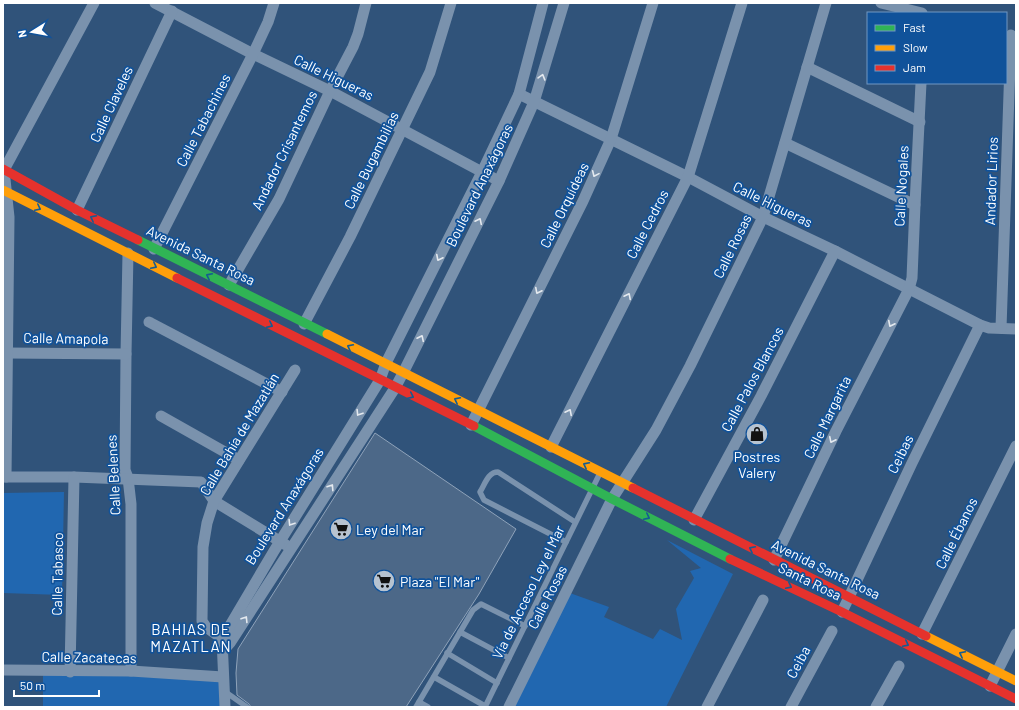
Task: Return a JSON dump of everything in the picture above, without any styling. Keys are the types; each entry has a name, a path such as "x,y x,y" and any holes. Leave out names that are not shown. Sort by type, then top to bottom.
{"main road":[{"name":"Avenida Santa Rosa","path":"4,170 77,210 154,249 386,363 478,411 1016,681"},
{"path":"4,191 471,425 592,488"},
{"name":"Santa Rosa","path":"592,488 731,559 842,612 1016,700"}],"street":[{"path":"94,3 4,170 4,191 9,217 4,477 128,478 201,482 214,501 291,548"},
{"name":"Calle Higueras","path":"155,3 252,54 330,91 499,181"},
{"name":"Calle Tabachines","path":"154,249 268,22 274,3"},
{"name":"Andador Crisantemos","path":"229,285 278,199 353,47 366,3"},
{"name":"Calle Bugambilias","path":"304,324 350,237 430,72 451,3"},
{"name":"Boulevard Anaxágoras","path":"386,363 482,172 519,94 543,3"},
{"name":"Boulevard Anaxágoras","path":"403,373 499,181 534,102 564,3"},
{"name":"Calle Orquídeas","path":"478,411 583,201 611,139 653,3"},
{"name":"Calle Cedros","path":"552,447 688,177 742,3"},
{"name":"Calle Rosas","path":"623,484 656,430 690,366 763,217 826,3"},
{"path":"881,3 918,12"},
{"name":"Calle Claveles","path":"77,210 172,11"},
{"name":"Andador Lirios","path":"1001,328 1011,35"},
{"path":"807,67 920,122"},
{"name":"Calle Nogales","path":"909,289 912,278 914,205 920,122 921,84"},
{"name":"Calle Higueras","path":"519,94 688,177 763,217 836,251 980,326 988,328 1016,329"},
{"path":"785,142 914,205"},
{"name":"Calle Palos Blancos","path":"694,520 761,396 836,251"},
{"name":"Calle Belenes","path":"128,253 125,470 128,478 131,504 131,672"},
{"name":"Calle Margarita","path":"774,560 836,431 909,289"},
{"path":"149,322 282,392"},
{"name":"Ceibas","path":"842,612 912,463 980,326"},
{"name":"Calle Amapola","path":"7,353 126,354"},
{"path":"380,380 386,363"},
{"name":"Calle Bahía de Mazatlán","path":"225,645 206,627 202,621 203,540 207,522 214,501 295,370"},
{"path":"395,388 403,373"},
{"name":"Boulevard Anaxágoras","path":"225,645 280,541 380,380"},
{"name":"Boulevard Anaxágoras","path":"225,645 291,548 395,388"},
{"path":"471,425 478,411"},
{"path":"161,416 239,460"},
{"name":"Calle Ébanos","path":"922,634 1016,446"},
{"name":"Calle Tabasco","path":"70,672 74,477"},
{"path":"612,499 623,484"},
{"name":"Calle Rosas","path":"509,707 612,499"},
{"path":"707,707 763,600"},
{"name":"Ceiba","path":"791,707 832,631"},
{"path":"990,686 1016,634"},
{"path":"225,645 223,677 225,707"},
{"path":"876,707 899,666"},
{"name":"Calle Zacatecas","path":"3,670 131,672 223,677"}],"lane":[{"path":"566,542 484,500 480,492 491,474 498,472 576,522"},
{"path":"592,488 600,472"},
{"name":"Vía de Acceso Ley el Mar","path":"485,707 592,488"},
{"path":"428,707 418,704 473,610 481,604 525,626"},
{"path":"460,632 509,658"},
{"path":"448,653 497,683"},
{"path":"434,677 485,707"},
{"path":"224,691 247,707"}],"shaded area":[{"path":"64,492 62,595 3,593 3,493"},
{"path":"667,540 733,574 666,707 509,707 567,592 609,607 604,617 653,639 660,629 682,640 676,609 694,578 690,571 701,568"},
{"path":"43,671 223,677 224,707 43,707"}],"building":[{"name":"Plaza \"El Mar\"","path":"375,433 516,529 479,594 406,707 251,707 237,695 236,673 238,649"}],"traffic: fast":[{"path":"138,240 327,334"},
{"path":"474,426 730,559"}],"traffic: slow":[{"path":"3,190 177,278"},
{"path":"327,334 633,488"},
{"path":"926,636 1016,681"}],"traffic: jam":[{"path":"3,169 77,210 138,240"},
{"path":"177,278 474,426"},
{"path":"633,488 926,636"},
{"path":"730,559 842,612 1016,699"}],"place":[{"name":"Postres Valery","path":"757,434"},
{"name":"Ley del Mar","path":"341,529"},
{"name":"Plaza \"El Mar\"","path":"384,581"}],"district":[{"name":"BAHIAS DE MAZATLAN","path":"191,638"}]}
